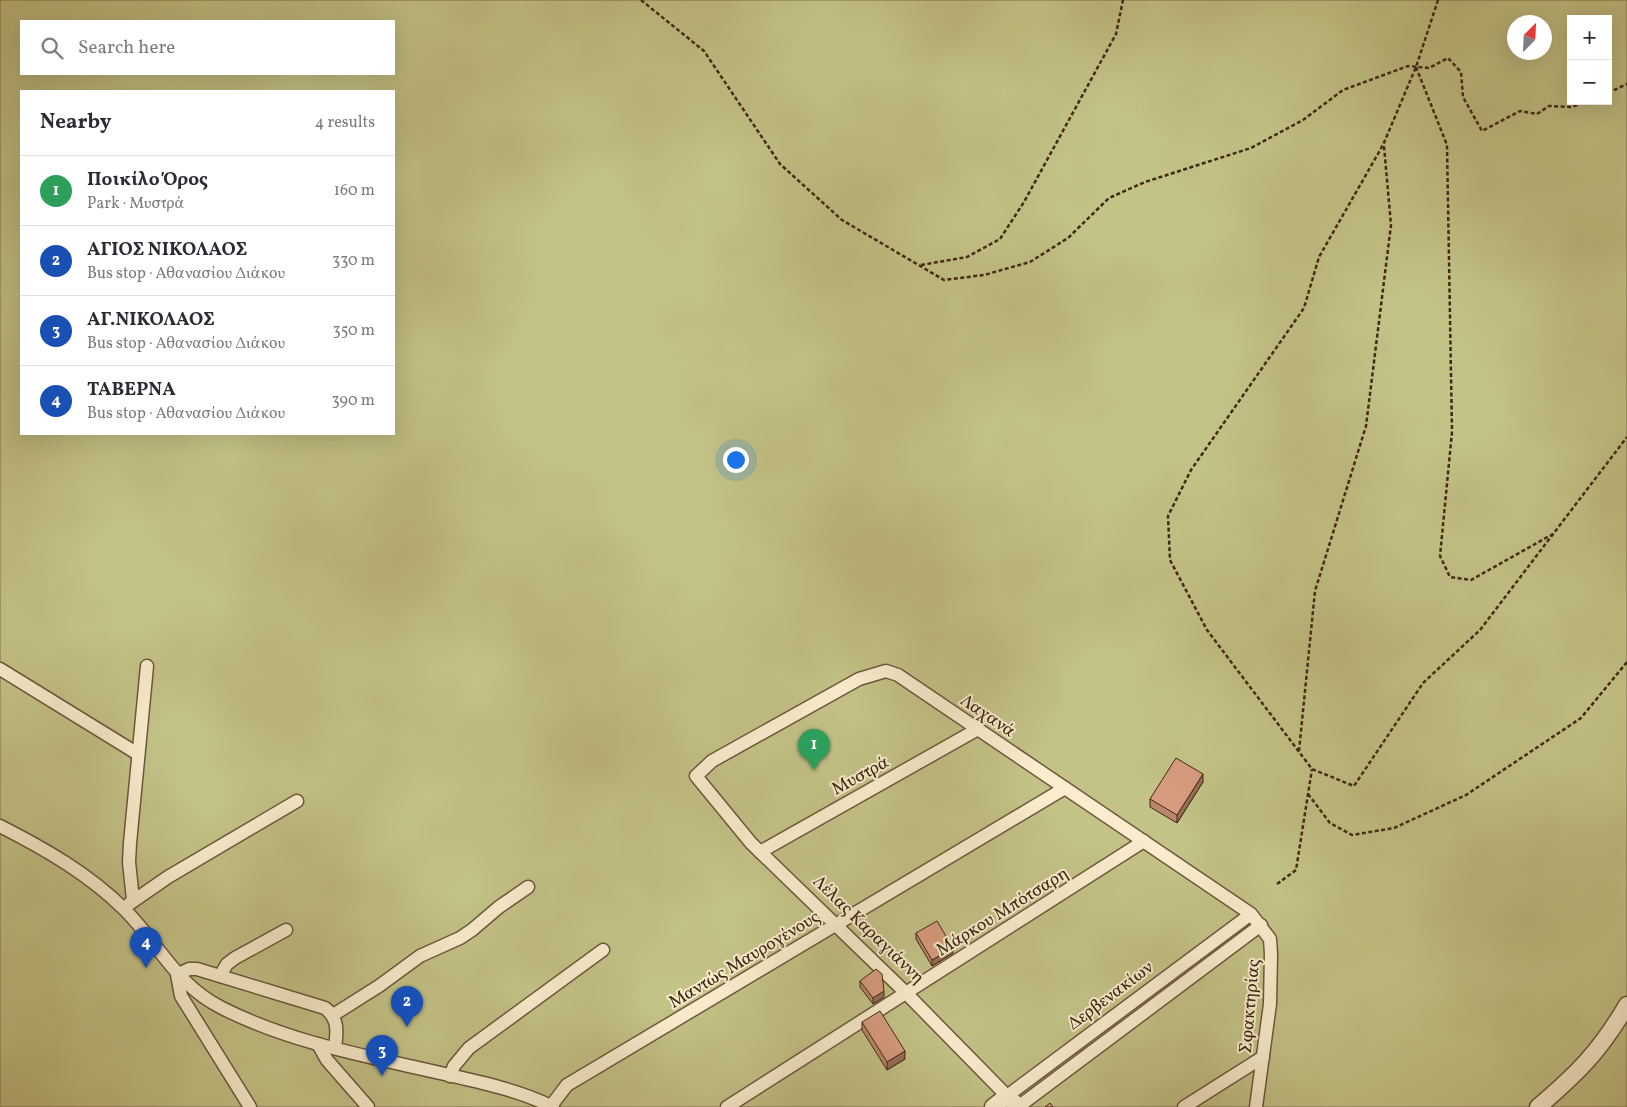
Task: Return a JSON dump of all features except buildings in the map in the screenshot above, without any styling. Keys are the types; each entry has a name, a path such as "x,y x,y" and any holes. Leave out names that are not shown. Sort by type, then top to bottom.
{"street":[{"path":"129,904 129,862 147,666"},
{"path":"0,669 138,754"},
{"name":"Λαχανά","path":"696,776 712,761 792,714 859,679 886,671 909,682 1251,914"},
{"name":"Μυστρά","path":"760,852 978,730"},
{"name":"Λέλας Καραγιάννη","path":"696,776 742,834 906,993 1015,1104"},
{"name":"Μαντώς Μαυρογένους","path":"552,1106 567,1085 1065,788"},
{"path":"129,904 275,812 297,801"},
{"path":"0,826 65,862 129,904 176,975 181,996 250,1107"},
{"name":"Μάρκου Μπότσαρη","path":"727,1107 1144,841"},
{"path":"333,1014 379,986 420,956 472,930 499,906 528,887"},
{"name":"Σφακτηρίας","path":"1251,914 1270,939 1272,954 1270,1004 1256,1107"},
{"name":"Δερβενακίων","path":"1015,1104 1251,914"},
{"name":"Δερβενακίων","path":"993,1107 1015,1104 1261,925"},
{"path":"220,976 222,969 234,958 286,930"},
{"path":"450,1076 454,1066 469,1048 603,950"},
{"path":"176,975 188,969 197,969 315,1004 333,1014 337,1025 335,1048"},
{"path":"176,975 220,1007 256,1024 318,1044 450,1076 480,1081 552,1106"},
{"path":"1538,1107 1578,1073 1609,1036 1627,1005"},
{"path":"318,1044 327,1060 368,1107"},
{"path":"1184,1107 1263,1057"}],"path":[{"path":"641,0 704,51 780,164 842,220 944,280 984,275 1030,262 1068,238 1109,198 1145,182 1251,148 1303,120 1343,90 1408,66 1429,68 1448,58 1461,72 1463,98 1482,131 1520,111 1537,114 1548,106 1572,107 1577,105"},
{"path":"920,265 967,257 1000,238 1024,202 1116,34 1124,0"},
{"path":"1438,0 1416,68 1383,145 1319,257 1304,308 1191,470 1168,516 1170,560 1207,630 1312,770 1354,786 1423,683 1480,630 1627,438"},
{"path":"1416,68 1447,145 1452,432 1440,556 1450,577 1471,580 1554,533"},
{"path":"1612,91 1627,84"},
{"path":"1299,752 1315,591 1366,426 1391,225 1383,145"},
{"path":"1308,794 1330,823 1352,835 1394,828 1466,795 1582,718 1627,662"},
{"path":"1277,884 1296,870 1312,770"}],"shaded area":[{"path":"0,0 1627,0 1627,1107 0,1107"}],"place":[{"name":"Ποικίλο Όρος","path":"814,770"},
{"name":"ΤΑΒΕΡΝΑ","path":"146,968"},
{"name":"ΑΓΙΟΣ ΝΙΚΟΛΑΟΣ","path":"407,1027"},
{"name":"ΑΓ.ΝΙΚΟΛΑΟΣ","path":"382,1076"}]}
